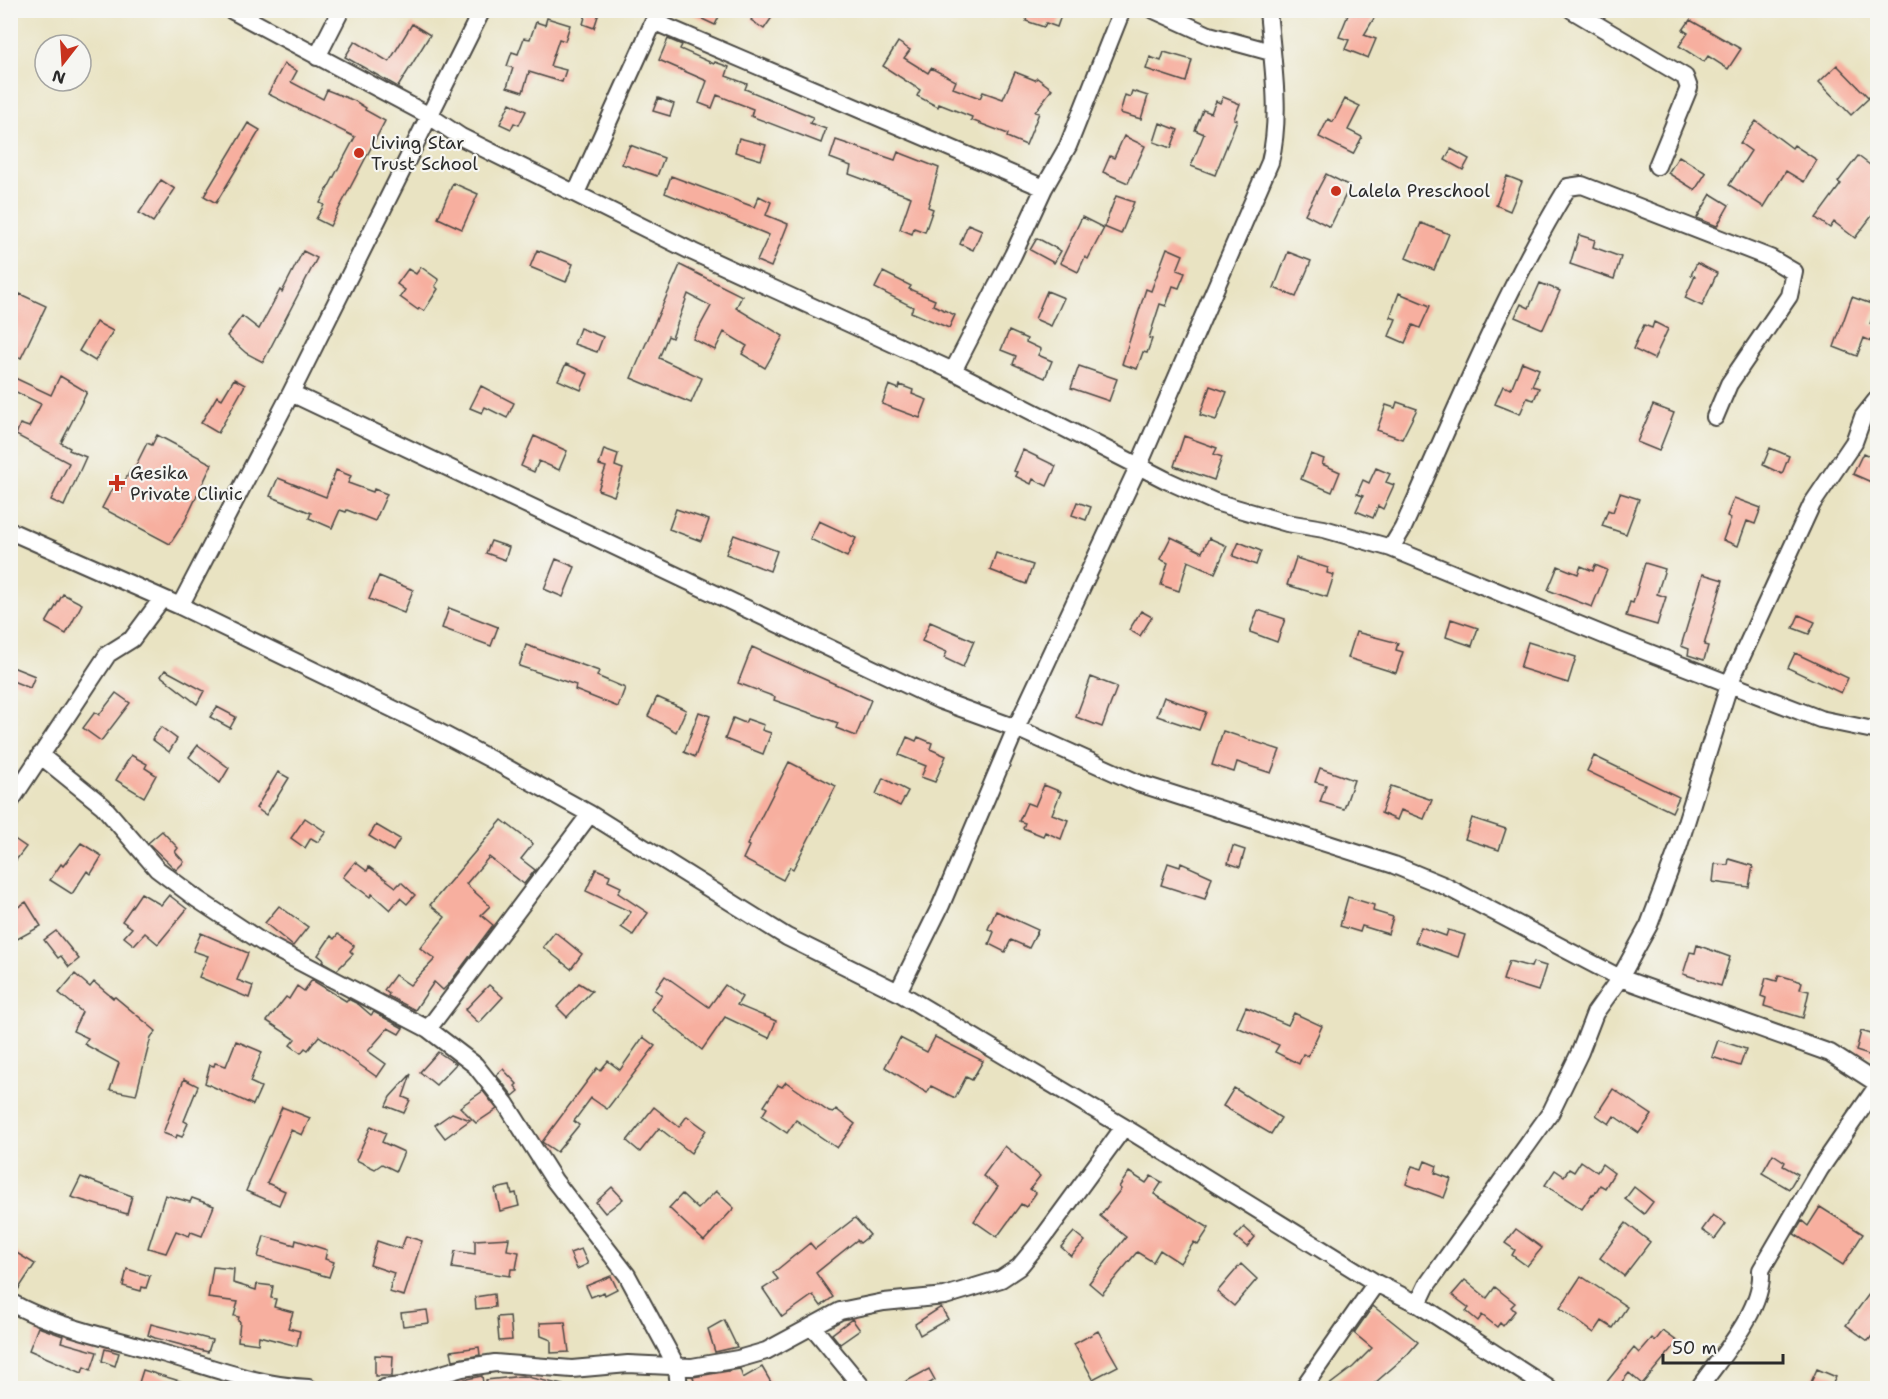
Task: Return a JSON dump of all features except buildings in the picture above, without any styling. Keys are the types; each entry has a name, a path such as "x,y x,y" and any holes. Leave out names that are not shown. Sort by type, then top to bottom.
{"street":[{"path":"231,10 428,115 461,137 693,252 953,371 1215,502 1287,523 1324,528 1391,548 1611,638 1730,682 1820,719 1878,731"},
{"path":"317,57 341,10"},
{"path":"180,606 291,393 482,10"},
{"path":"953,371 1013,255 1044,188 1068,146 1122,10"},
{"path":"1154,10 1209,35 1271,52"},
{"path":"898,992 941,905 1016,728 1139,465 1270,162 1275,140 1276,118 1268,10"},
{"path":"1572,10 1685,77 1689,88 1657,166"},
{"path":"576,193 657,16 1044,188"},
{"path":"1391,548 1403,528 1506,298 1535,240 1568,187 1582,185 1770,258 1794,273 1789,296 1729,384 1715,417"},
{"path":"291,393 939,700 1016,728 1138,783 1394,865 1445,886 1620,978 1830,1053 1878,1084 1820,1169 1761,1270 1762,1284 1752,1312 1699,1389"},
{"path":"1418,1304 1427,1285 1551,1112 1580,1052 1595,1013 1620,978 1648,925 1678,849 1730,682 1812,504 1854,442 1863,417 1878,398"},
{"path":"10,531 160,600 180,606 416,720 590,814 786,937 898,992 1124,1127 1376,1283 1418,1304 1548,1389"},
{"path":"10,802 108,654 132,639 160,600"},
{"path":"40,755 103,806 157,869 197,899 262,942 428,1029 475,1065 506,1104 554,1180 627,1275 677,1367 679,1389"},
{"path":"428,1029 590,814"},
{"path":"384,1389 411,1384 462,1368 495,1363 572,1369 628,1364 677,1367 703,1365 766,1351 840,1311 945,1296 1001,1279 1019,1267 1042,1239 1124,1127"},
{"path":"1303,1389 1376,1283"},
{"path":"10,1302 88,1333 163,1353 212,1371 265,1385 309,1389"},
{"path":"812,1326 863,1389"}],"place":[{"name":"Living Star Trust School","path":"359,153"},
{"name":"Lalela Preschool","path":"1336,191"},
{"name":"Gesika Private Clinic","path":"117,483"}]}
